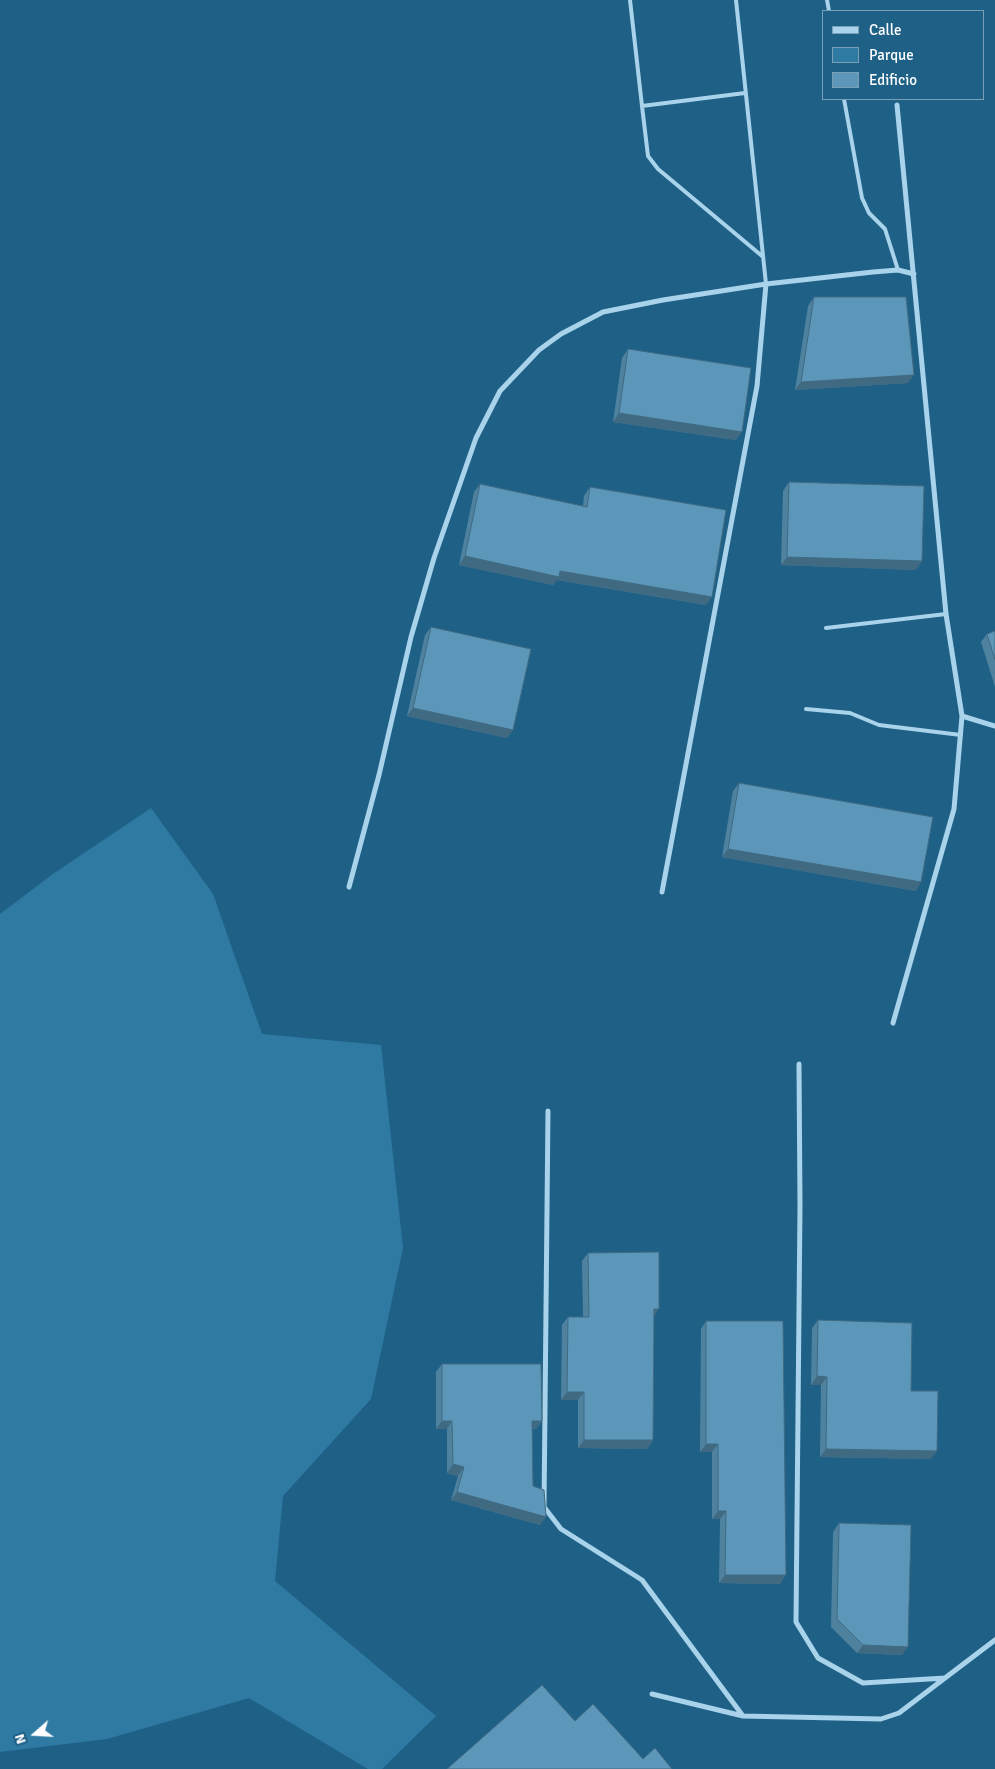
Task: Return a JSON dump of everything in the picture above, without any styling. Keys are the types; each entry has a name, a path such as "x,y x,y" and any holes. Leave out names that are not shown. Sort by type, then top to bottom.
{"street":[{"path":"892,1023 954,809 962,716 946,614 897,105"},
{"path":"350,888 379,775 410,638 434,558 476,438 500,391 539,350 561,334 603,312 663,300 766,284 898,270 914,274"},
{"path":"662,892 757,386 766,284"},
{"path":"962,716 995,726"},
{"path":"798,1064 800,1206 796,1622 818,1658 863,1682 945,1678"},
{"path":"548,1111 544,1507 561,1529 642,1580 743,1716"},
{"path":"652,1694 743,1716 880,1719 899,1713 995,1640"}],"lane":[{"path":"630,0 648,156 658,169 762,256"},
{"path":"736,0 766,284"},
{"path":"642,106 745,93"},
{"path":"844,100 862,198 869,213 884,229 898,270"},
{"path":"826,628 946,614"},
{"path":"806,709 850,712 879,725 961,735"}],"green space":[{"path":"151,808 213,894 262,1034 381,1045 403,1248 371,1399 283,1496 275,1581 436,1716 382,1769 368,1769 249,1698 107,1739 0,1752 0,914 53,874"}],"building":[{"path":"814,297 906,297 914,375 801,382"},
{"path":"628,349 751,368 742,432 619,413"},
{"path":"789,482 924,486 922,561 787,557"},
{"path":"480,484 587,507 590,487 726,510 712,597 560,571 559,577 465,556"},
{"path":"431,627 531,649 513,730 413,708"},
{"path":"995,631 995,660 987,634"},
{"path":"739,783 933,817 921,882 728,849"},
{"path":"659,1252 659,1309 654,1309 653,1440 584,1440 584,1392 567,1392 568,1317 589,1317 588,1253"},
{"path":"818,1320 912,1323 911,1391 938,1391 937,1451 826,1449 827,1377 817,1376"},
{"path":"706,1321 783,1321 786,1575 725,1575 726,1511 718,1511 718,1444 706,1444"},
{"path":"442,1364 541,1364 542,1421 532,1421 533,1486 544,1490 546,1517 457,1492 464,1467 453,1464 452,1421 442,1421"},
{"path":"839,1523 911,1525 908,1647 863,1645 837,1619"},
{"path":"542,1685 575,1721 593,1704 643,1759 655,1748 672,1769 447,1769"}]}
